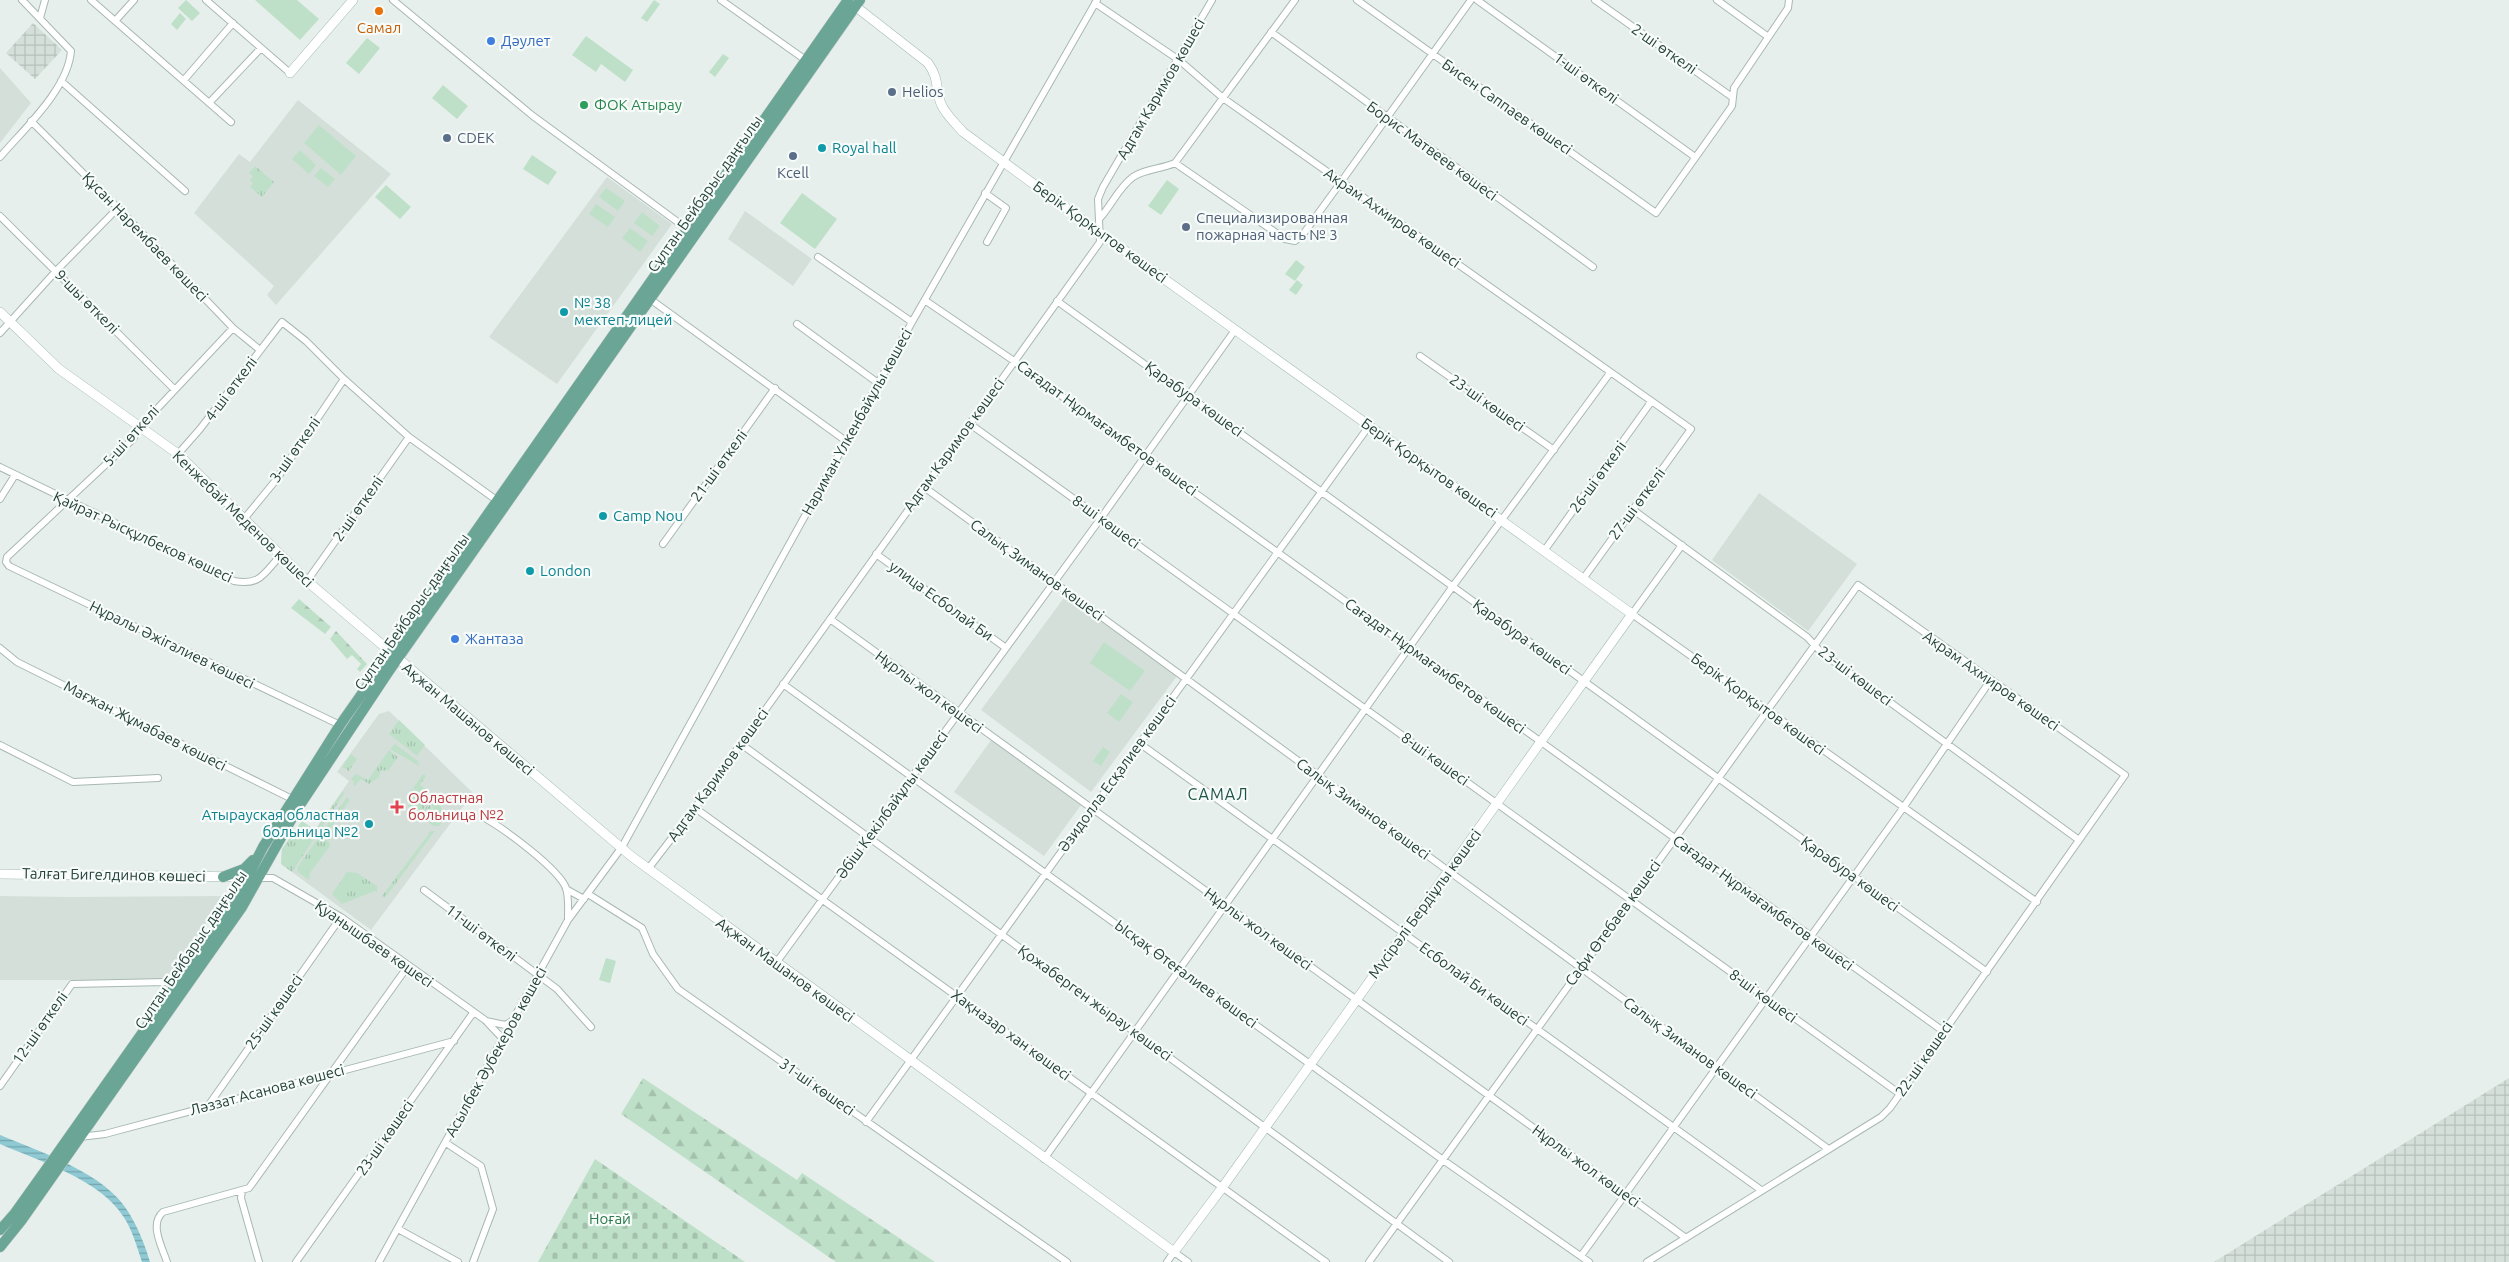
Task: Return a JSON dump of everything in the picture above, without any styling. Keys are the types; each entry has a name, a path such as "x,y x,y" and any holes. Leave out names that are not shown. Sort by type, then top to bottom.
{"main road":[{"name":"Сұлтан Бейбарыс даңғылы","path":"0,1247 242,907 264,847 292,799 340,725 393,657 854,2"},
{"name":"Сұлтан Бейбарыс даңғылы","path":"500,503 650,299 691,232"},
{"name":"Сұлтан Бейбарыс даңғылы","path":"0,1230 15,1213 253,877 393,657"},
{"path":"223,877 244,869 264,847"}],"street":[{"path":"0,158 61,81 70,62 71,51 22,0"},
{"path":"40,18 45,0"},
{"path":"91,0 232,122"},
{"path":"115,21 134,0"},
{"path":"206,0 290,73 353,0"},
{"path":"393,0 533,116 691,232"},
{"path":"721,0 810,63"},
{"name":"Адгам Каримов көшесі","path":"648,869 695,808 1100,242 1098,199 1212,0"},
{"path":"1100,218 1128,181 1135,176 1162,169 1175,162 1295,0"},
{"name":"Бисен Саппаев көшесі","path":"1357,0 1656,213 1695,157"},
{"path":"1175,162 1285,239 1295,241 1341,182 1471,0"},
{"name":"1-ші өткелі","path":"1477,0 1695,157"},
{"name":"2-ші өткелі","path":"1595,0 1732,97"},
{"path":"1716,0 1767,36"},
{"path":"1695,157 1732,106 1734,88 1767,36 1788,8 1789,0"},
{"name":"Берік Қорқытов көшесі","path":"854,2 928,63 936,75 941,102 947,115 963,132 1235,330 2037,902"},
{"name":"Акрам Ахмиров көшесі","path":"1096,2 1179,60 1223,98 1691,429"},
{"name":"Нариман Үлкенбайұлы көшесі","path":"622,847 912,322 1096,2"},
{"path":"184,80 233,24"},
{"name":"Борис Матвеев көшесі","path":"1271,32 1386,118 1593,267"},
{"path":"209,103 261,48"},
{"path":"61,81 184,191"},
{"name":"Құсан Нарембаев көшесі","path":"31,121 118,208 232,328 260,350"},
{"path":"985,193 1006,208 987,242"},
{"path":"0,334 56,271 118,208"},
{"name":"9-шы өткелі","path":"0,216 174,389"},
{"path":"818,257 912,322"},
{"path":"650,299 846,440"},
{"name":"Сағадат Нұрмағамбетов көшесі","path":"926,300 1014,361 1943,1032"},
{"name":"Қарабура көшесі","path":"1057,301 1987,972"},
{"name":"Кенжебай Меденов көшесі","path":"0,312 59,369 178,454 307,581 393,657"},
{"name":"4-ші өткелі","path":"178,454 200,429 282,322 306,341 344,379"},
{"path":"797,324 878,384"},
{"name":"5-ші өткелі","path":"6,562 7,557 133,438 140,427 174,389 232,328"},
{"name":"Әбіш Кекілбайұлы көшесі","path":"776,963 1054,583 1235,330"},
{"name":"23-шi көшесi","path":"1420,356 1554,450"},
{"path":"1044,1159 1453,586 1610,373"},
{"path":"344,379 409,437 500,503"},
{"name":"3-ші өткелі","path":"244,519 276,480 344,379"},
{"name":"21-ші өткелі","path":"663,544 775,388"},
{"name":"26-ші өткелі","path":"1544,551 1651,402"},
{"name":"8-шi көшесi","path":"970,424 1900,1094"},
{"name":"Әзидолла Есқалиев көшесі","path":"866,1122 1369,426"},
{"name":"27-ші өткелі","path":"1584,579 1632,509 1691,429"},
{"name":"2-ші өткелі","path":"307,581 409,437"},
{"name":"Қайрат Рысқұлбеков көшесі","path":"0,467 234,582 249,584 256,581 281,556"},
{"path":"0,499 15,475"},
{"name":"Салық Зиманов көшесі","path":"924,487 1827,1148"},
{"name":"23-шi көшесi","path":"1632,509 2079,840"},
{"name":"Мүсірәлі Бердіұлы көшесі","path":"1167,1262 1222,1188 1682,545"},
{"name":"улица Есболай Би","path":"876,554 1006,648"},
{"name":"Нұралы Әжiгалиев көшесi","path":"6,562 9,566 340,725"},
{"name":"Акрам Ахмиров көшесі","path":"1858,585 1990,681 2125,775"},
{"name":"Сафи Өтебаев көшесі","path":"1369,1262 1858,585"},
{"name":"Нұрлы жол көшесі","path":"830,619 1686,1238"},
{"name":"Мағжан Жұмабаев көшесі","path":"0,648 17,662 292,799"},
{"name":"Ақжан Машанов көшесі","path":"393,657 648,869 1188,1262"},
{"path":"1581,1256 1903,808 1990,681"},
{"name":"Ысқақ Өтеғалиев көшесі","path":"783,684 1443,1160 1589,1262"},
{"name":"Қожаберген жырау көшесі","path":"741,744 1449,1262"},
{"name":"Есболай Би көшесі","path":"1139,744 1761,1190"},
{"path":"0,745 74,782 158,778"},
{"name":"22-ші көшесі","path":"1647,1262 1827,1148 1881,1118 2037,902 2125,775"},
{"name":"Хақназар хан көшесі","path":"695,808 1326,1262"},
{"path":"483,817 497,825 558,875 566,889 568,920"},
{"name":"Асылбек Әубекеров көшесі","path":"379,1262 568,920 622,847"},
{"name":"Талғат Бигелдинов көшесі","path":"0,874 253,877"},
{"name":"Қуанышбаев көшесі","path":"253,877 273,878 341,917 484,1020 503,1039"},
{"name":"31-ші көшесі","path":"566,889 586,896 642,928 653,954 678,989 1067,1262"},
{"name":"11-ші өткелі","path":"424,890 557,989 591,1027"},
{"name":"25-ші көшесі","path":"208,1106 341,917"},
{"path":"167,1262 156,1229 158,1216 163,1212 249,1188 408,966"},
{"name":"12-ші өткелі","path":"0,1086 72,984 166,982 177,985"},
{"name":"23-ші көшесі","path":"296,1262 473,1013"},
{"name":"Қуанышбаев көшесі","path":"484,1020 505,1025 514,1020"},
{"name":"Ләззат Асанова көшесі","path":"80,1137 105,1134 331,1072 454,1041"},
{"path":"446,1143 481,1166 492,1201 493,1209 473,1262"},
{"path":"242,1190 241,1198 260,1262"},
{"path":"398,1229 458,1262"}],"shaded area":[{"path":"33,23 62,50 35,79 6,53"},
{"path":"0,68 31,103 0,143"},
{"path":"298,100 391,174 276,305 267,295 274,286 194,213 239,154 250,162"},
{"path":"607,177 672,224 557,384 489,337"},
{"path":"745,211 812,259 793,286 728,239"},
{"path":"1759,493 1857,564 1808,631 1712,560"},
{"path":"1066,595 1177,676 1091,792 981,710"},
{"name":"Областная больница №2","path":"389,711 473,793 371,930 281,864 282,849 302,821 315,830 349,781 337,772 379,714"},
{"path":"991,740 1081,805 1044,856 954,792"},
{"path":"0,896 225,896 167,979 0,980"},
{"path":"2509,1078 2509,1262 2214,1262"}],"green space":[{"path":"186,0 200,13 192,21 178,8"},
{"path":"255,0 297,0 319,19 300,40"},
{"path":"654,0 660,4 647,22 641,18"},
{"path":"180,13 186,19 177,30 171,24"},
{"path":"586,36 633,70 625,82 601,64 596,72 572,55"},
{"path":"367,38 380,48 359,74 346,63"},
{"path":"723,54 729,58 715,77 709,72"},
{"path":"443,85 468,106 457,119 432,98"},
{"path":"319,125 356,156 341,175 304,143"},
{"path":"300,150 316,165 309,174 292,159"},
{"path":"532,155 557,172 548,185 523,169"},
{"path":"255,166 274,182 262,197 250,187 253,183 250,180 253,176 249,173"},
{"path":"321,168 335,179 328,187 314,176"},
{"path":"1167,180 1179,189 1161,215 1148,206"},
{"path":"386,185 411,207 400,219 375,197"},
{"path":"606,188 625,201 618,211 599,197"},
{"path":"802,193 837,219 815,249 780,223"},
{"path":"596,204 615,217 608,227 589,214"},
{"path":"642,212 660,226 652,236 634,223"},
{"path":"630,228 648,241 640,252 622,238"},
{"path":"1296,260 1305,267 1295,281 1285,274"},
{"path":"1297,280 1303,285 1296,295 1289,290"},
{"path":"299,599 331,627 325,634 291,608"},
{"path":"336,631 367,664 360,672 357,669 361,664 352,655 347,659 330,639"},
{"path":"1104,642 1145,671 1130,691 1090,663"},
{"path":"1121,694 1133,702 1119,722 1107,713"},
{"path":"399,720 425,745 417,756 389,734"},
{"path":"395,744 418,761 419,766 390,749"},
{"path":"1103,747 1110,752 1101,766 1093,761"},
{"path":"389,750 398,757 388,771 381,770 379,777 369,784 361,779 355,786 353,784 354,782 351,779 356,774 368,780"},
{"path":"351,754 357,759 349,771 342,767"},
{"path":"423,774 426,776 420,785 439,798 442,812 435,814 430,801 413,788"},
{"path":"412,789 424,798 410,800 407,796"},
{"path":"343,791 344,794 292,872 281,864 282,849 302,821 315,830"},
{"path":"347,797 350,800 327,833 324,833 323,831"},
{"path":"422,800 427,804 419,815 408,807 410,802"},
{"path":"429,803 434,814 428,822 420,816"},
{"path":"442,813 443,819 439,826 429,823 435,815"},
{"path":"431,831 435,831 385,898 382,896"},
{"path":"322,837 329,842 330,846 310,873 309,880 298,872 297,868 318,838"},
{"path":"347,872 357,873 377,886 377,893 375,891 342,904 332,894"},
{"path":"606,958 616,961 610,983 599,980"},
{"path":"643,1078 797,1180 802,1173 935,1262 836,1262 621,1114"},
{"name":"Ноғай","path":"595,1159 745,1262 538,1262"}],"water":[{"path":"0,1135 71,1165 105,1186 129,1213 141,1237 150,1262 142,1262 126,1221 112,1203 84,1181 67,1172 0,1144"}],"place":[{"name":"Самал","path":"379,11"},
{"name":"Дәулет","path":"491,41"},
{"name":"Helios","path":"892,92"},
{"name":"ФОК Атырау","path":"584,105"},
{"name":"CDEK","path":"447,138"},
{"name":"Royal hall","path":"822,148"},
{"name":"Kcell","path":"793,156"},
{"name":"Специализированная пожарная часть № 3","path":"1186,227"},
{"name":"№ 38 мектеп-лицей","path":"564,312"},
{"name":"Camp Nou","path":"603,516"},
{"name":"London","path":"530,571"},
{"name":"Жантаза","path":"455,639"},
{"name":"Областная больница №2","path":"397,807"},
{"name":"Атырауская областная больница №2","path":"369,824"}],"district":[{"name":"САМАЛ","path":"1218,794"}]}
